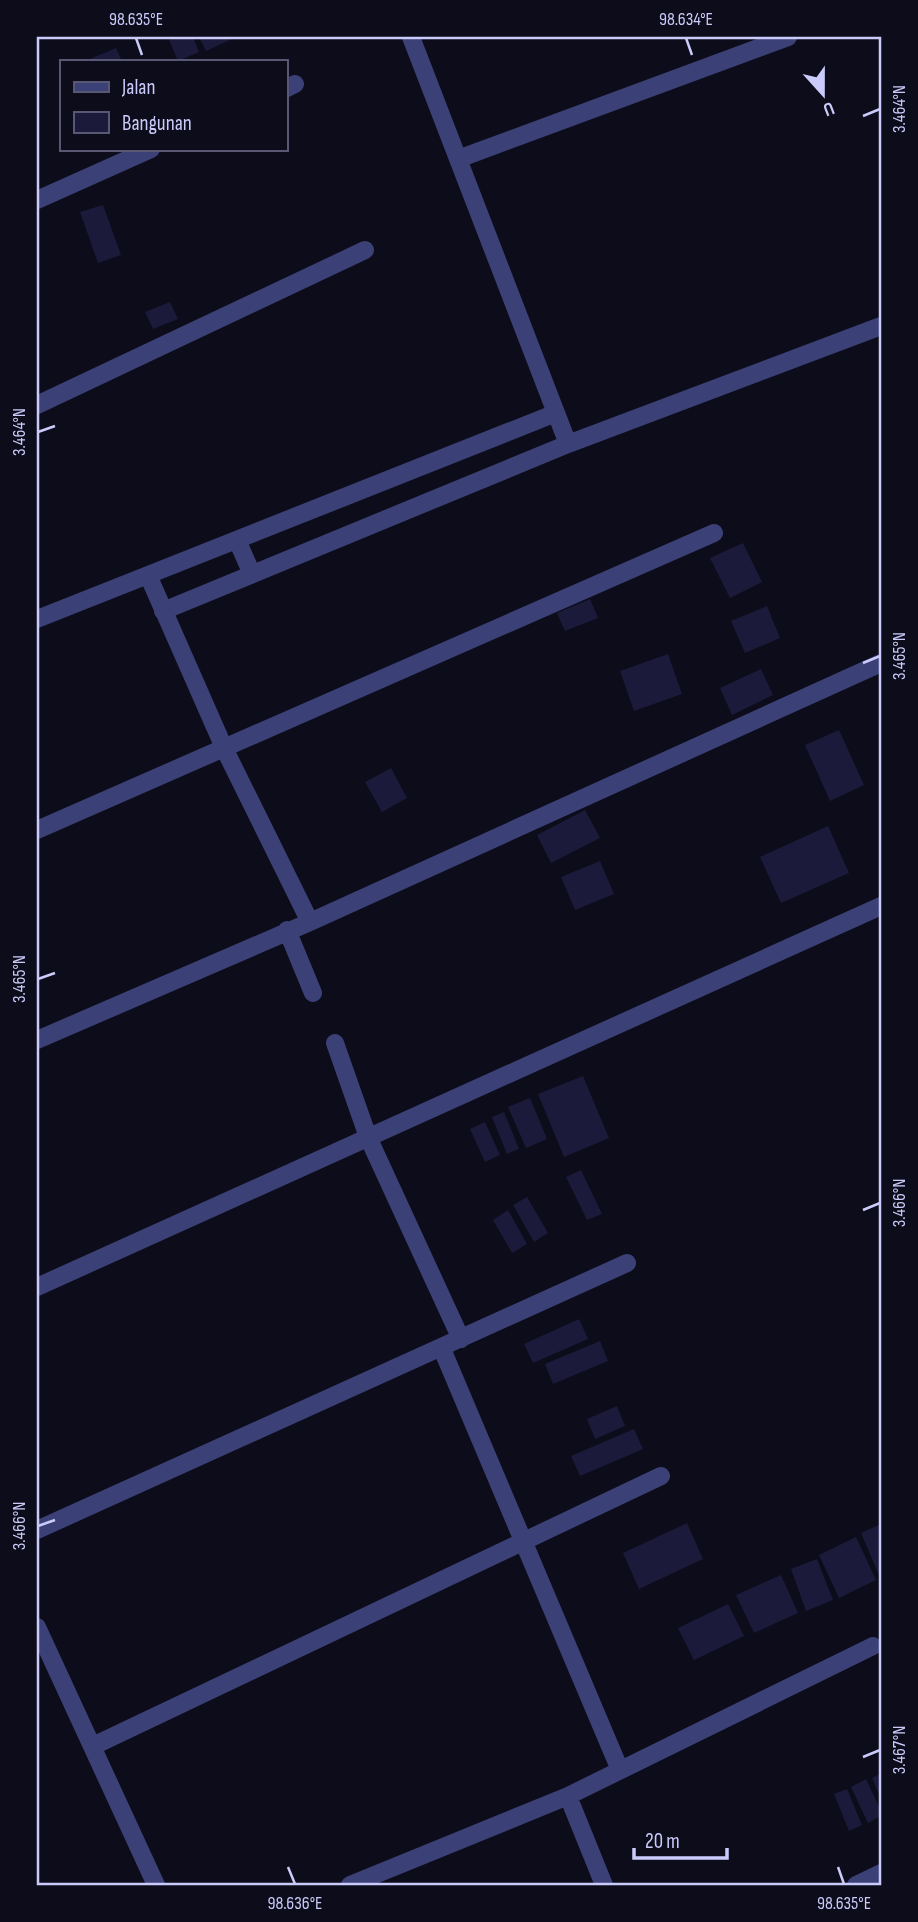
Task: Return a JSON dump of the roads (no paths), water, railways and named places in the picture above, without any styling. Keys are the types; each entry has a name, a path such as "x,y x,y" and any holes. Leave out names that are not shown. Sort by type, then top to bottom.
{"street":[{"path":"411,37 568,444"},
{"path":"458,159 788,37"},
{"path":"37,200 149,150"},
{"path":"37,405 365,250"},
{"path":"163,611 568,444 881,326"},
{"path":"37,618 556,413"},
{"path":"37,830 225,750 714,533"},
{"path":"237,540 252,574"},
{"path":"148,575 225,750 310,922"},
{"path":"37,1040 310,922 881,663"},
{"path":"37,1287 881,906"},
{"path":"287,930 313,993"},
{"path":"335,1043 368,1137 461,1339"},
{"path":"37,1530 627,1263"},
{"path":"442,1349 620,1770"},
{"path":"93,1746 524,1544 661,1476"},
{"path":"37,1627 156,1885"},
{"path":"350,1885 568,1796 873,1646"},
{"path":"568,1796 604,1885"},
{"path":"856,1885 881,1873"}]}
